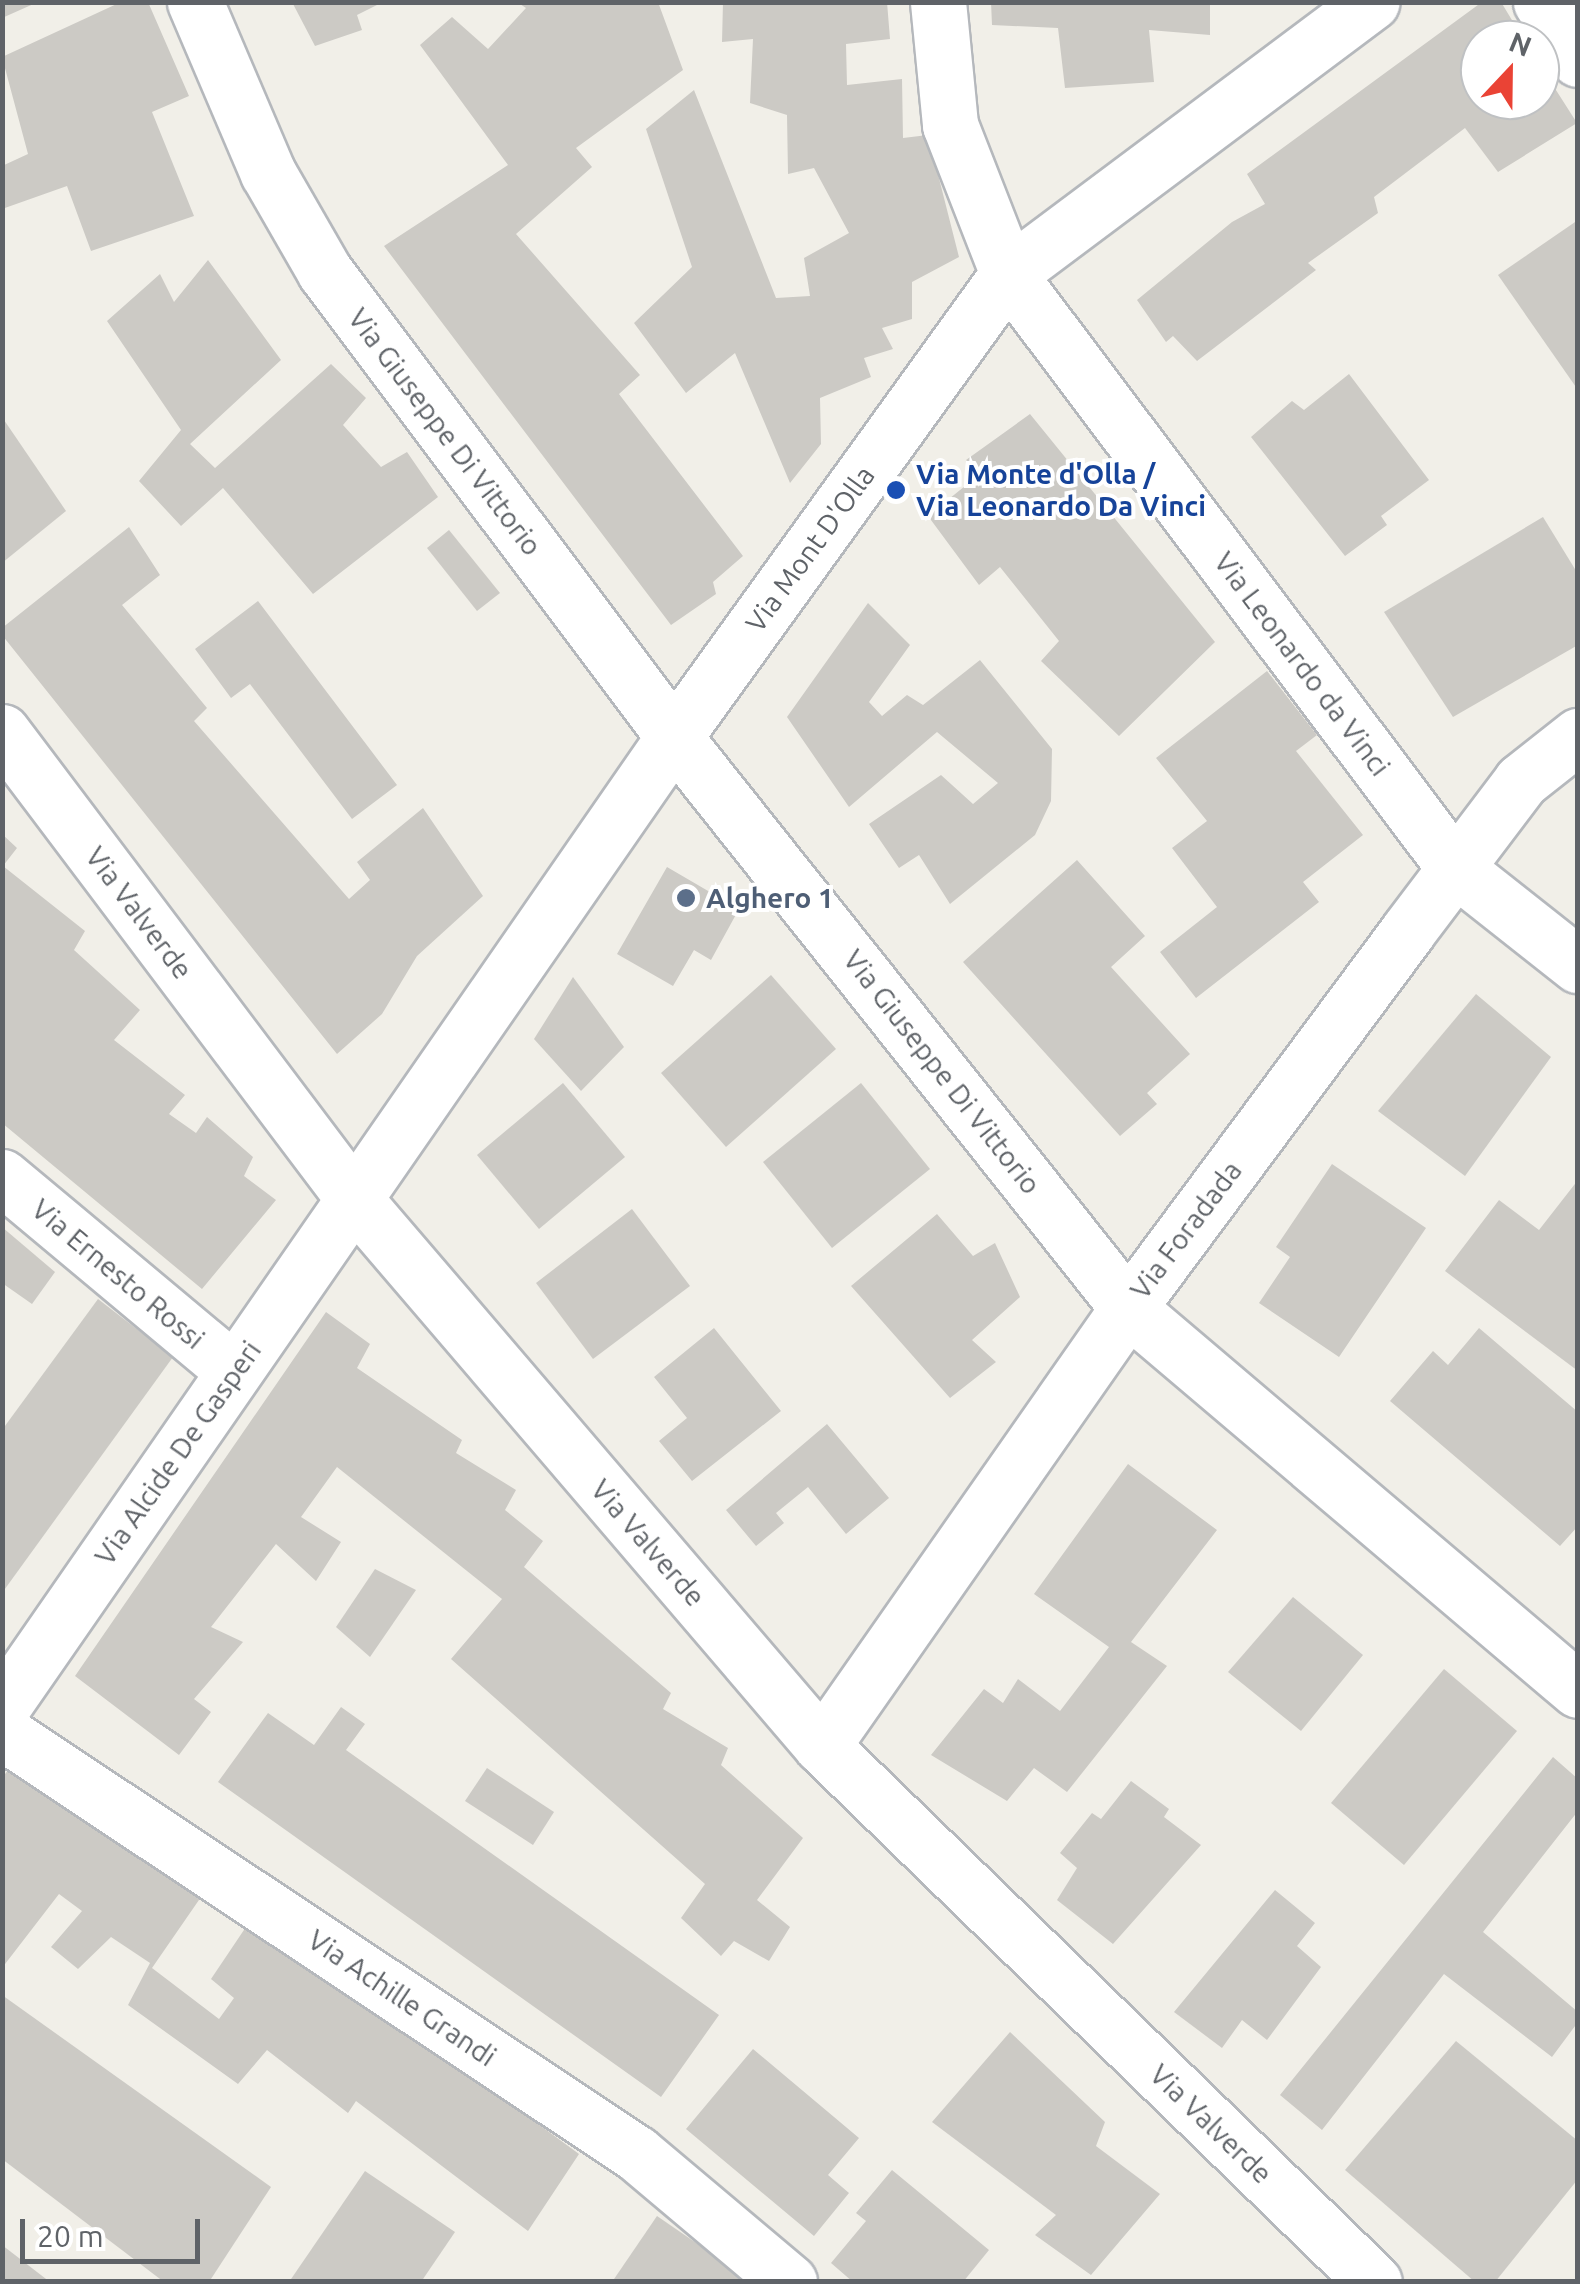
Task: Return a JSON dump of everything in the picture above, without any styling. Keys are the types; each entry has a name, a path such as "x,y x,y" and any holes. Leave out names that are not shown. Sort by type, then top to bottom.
{"street":[{"name":"Via Giuseppe Di Vittorio","path":"195,2 268,173 324,272 674,737 1128,1308 1578,1690"},
{"name":"Via Leonardo da Vinci","path":"938,2 950,126 1008,274 1455,868 1578,965"},
{"name":"Via Mont D'Olla","path":"354,1198 674,737 1008,274 1372,2"},
{"path":"1540,2 1578,59"},
{"name":"Via Valverde","path":"2,732 354,1198 822,1746 1374,2282"},
{"name":"Via Foradada","path":"822,1746 1128,1308 1520,781 1578,736"},
{"name":"Via Ernesto Rossi","path":"2,1177 234,1372"},
{"name":"Via Alcide De Gasperi","path":"2,1707 354,1198"},
{"name":"Via Achille Grandi","path":"2,1732 636,2153 789,2282"}],"building":[{"path":"2,2 38,2 2,18"},
{"path":"121,2 148,2 189,96 152,112 194,216 91,251 67,186 2,209 2,166 28,154 2,57"},
{"path":"292,2 383,2 357,15 362,30 315,46"},
{"path":"517,2 658,2 683,70 576,148 592,167 516,234 640,375 619,394 743,556 713,582 716,594 671,625 384,246 508,165 420,45 452,17 488,49 526,8"},
{"path":"723,2 887,2 890,39 846,44 847,85 902,79 903,138 928,135 959,257 912,282 912,319 882,328 893,349 864,358 871,377 820,398 821,444 790,483 735,353 686,393 634,323 692,267 646,129 694,90 776,298 810,296 804,258 849,233 814,168 788,174 787,115 750,103 753,39 722,42"},
{"path":"991,2 1210,2 1210,35 1149,30 1154,82 1065,88 1058,28 992,25"},
{"path":"1482,2 1501,2 1512,20 1460,20 1460,120 1560,120 1560,96 1577,123 1498,172 1465,128 1374,197 1378,213 1308,263 1316,270 1197,361 1173,336 1166,342 1137,300 1232,222 1265,204 1247,174"},
{"path":"1578,220 1578,390 1498,275"},
{"path":"208,260 281,360 190,444 215,468 331,364 366,398 343,425 381,467 407,452 438,497 313,594 223,488 181,526 139,481 181,430 107,321 160,274 174,302"},
{"path":"1349,374 1429,480 1381,516 1387,525 1345,556 1251,437 1292,401 1304,410"},
{"path":"1030,414 1215,642 1119,736 1041,661 1059,641 1000,567 979,585 928,516 981,473 966,460"},
{"path":"2,417 66,511 2,563"},
{"path":"1543,517 1578,574 1578,645 1453,717 1384,612"},
{"path":"129,527 160,575 122,605 207,708 194,721 349,899 370,880 357,862 423,808 483,896 417,956 382,1014 337,1054 2,635 2,628"},
{"path":"449,530 500,593 477,611 427,548"},
{"path":"258,601 397,785 352,819 250,684 231,698 195,649"},
{"path":"868,603 910,645 869,702 882,716 907,695 923,705 980,660 1052,749 1051,801 1035,835 950,904 919,855 899,868 869,824 941,775 973,804 998,783 937,732 849,807 787,717"},
{"path":"1267,671 1317,735 1296,751 1363,835 1303,882 1319,902 1196,998 1160,952 1217,907 1172,848 1207,821 1156,758"},
{"path":"2,834 17,848 3,866 85,931 74,950 140,1010 114,1040 185,1095 169,1114 196,1133 207,1117 253,1157 244,1176 276,1200 202,1289 2,1123"},
{"path":"1077,860 1145,936 1111,967 1190,1054 1147,1093 1157,1104 1120,1136 963,962"},
{"path":"667,867 739,909 711,960 694,950 673,986 617,954"},
{"path":"771,975 836,1049 726,1147 661,1073"},
{"path":"573,977 624,1047 581,1091 534,1039"},
{"path":"1476,994 1551,1057 1465,1176 1378,1111"},
{"path":"563,1083 625,1157 539,1229 477,1155"},
{"path":"861,1083 930,1169 832,1248 763,1162"},
{"path":"1332,1164 1426,1228 1339,1357 1259,1303 1290,1257 1276,1247"},
{"path":"1578,1180 1578,1371 1445,1271 1499,1200 1539,1230"},
{"path":"632,1209 690,1286 593,1359 536,1283"},
{"path":"937,1214 973,1256 995,1243 1020,1297 972,1340 996,1362 950,1398 851,1286"},
{"path":"2,1227 55,1272 32,1304 2,1283"},
{"path":"98,1299 173,1357 2,1593 2,1430"},
{"path":"326,1312 370,1344 357,1368 462,1440 456,1453 516,1490 505,1510 543,1541 524,1567 671,1693 663,1709 728,1748 721,1765 803,1838 757,1900 790,1927 769,1961 734,1941 721,1956 681,1918 705,1884 451,1659 502,1599 337,1467 301,1517 341,1542 316,1581 276,1544 211,1627 243,1642 194,1699 211,1712 179,1755 75,1676"},
{"path":"714,1328 781,1411 692,1481 659,1441 687,1418 654,1377"},
{"path":"1479,1328 1578,1412 1578,1526 1560,1546 1390,1401 1433,1351 1448,1365"},
{"path":"827,1424 889,1498 846,1534 808,1487 776,1513 784,1523 756,1546 726,1510"},
{"path":"1128,1464 1217,1530 1131,1642 1167,1666 1067,1792 1034,1768 1007,1801 931,1755 984,1689 1003,1703 1018,1679 1060,1711 1109,1647 1034,1594"},
{"path":"375,1569 416,1590 370,1657 336,1627"},
{"path":"1293,1597 1363,1655 1301,1731 1228,1672"},
{"path":"1444,1669 1517,1731 1404,1865 1331,1803"},
{"path":"341,1707 365,1724 346,1750 719,2015 661,2097 218,1782 268,1713 314,1745"},
{"path":"25,1748 210,1884 152,1968 219,2019 234,1998 211,1979 254,1915 579,2154 528,2231 356,2101 348,2113 267,2050 238,2084 128,2005 150,1963 111,1937 78,1969 51,1947 82,1911 59,1894 2,1968 2,1778"},
{"path":"1553,1757 1578,1779 1578,1811 1483,1932 1578,2012 1578,2022 1552,2057 1444,1974 1322,2130 1280,2095"},
{"path":"487,1768 554,1812 533,1845 465,1801"},
{"path":"1131,1781 1169,1809 1164,1817 1201,1845 1113,1944 1057,1900 1077,1868 1060,1853 1092,1813 1101,1819"},
{"path":"1275,1890 1315,1923 1297,1946 1321,1967 1267,2040 1242,2020 1222,2048 1174,2012"},
{"path":"2,1995 271,2187 209,2282 164,2282 2,2159"},
{"path":"1010,2032 1105,2122 1096,2146 1160,2194 1091,2275 1035,2235 1056,2215 932,2122"},
{"path":"1456,2041 1578,2141 1578,2179 1495,2282 1475,2282 1345,2170"},
{"path":"753,2049 859,2138 828,2175 849,2193 814,2236 686,2129"},
{"path":"892,2170 989,2250 963,2282 853,2282 831,2263 866,2221 856,2213"},
{"path":"365,2171 455,2232 421,2282 289,2282"},
{"path":"657,2216 753,2282 612,2282"},
{"path":"2,2245 50,2282 2,2282"}],"place":[{"name":"Via Monte d'Olla / Via Leonardo Da Vinci","path":"896,490"},
{"name":"Alghero 1","path":"686,898"}]}
